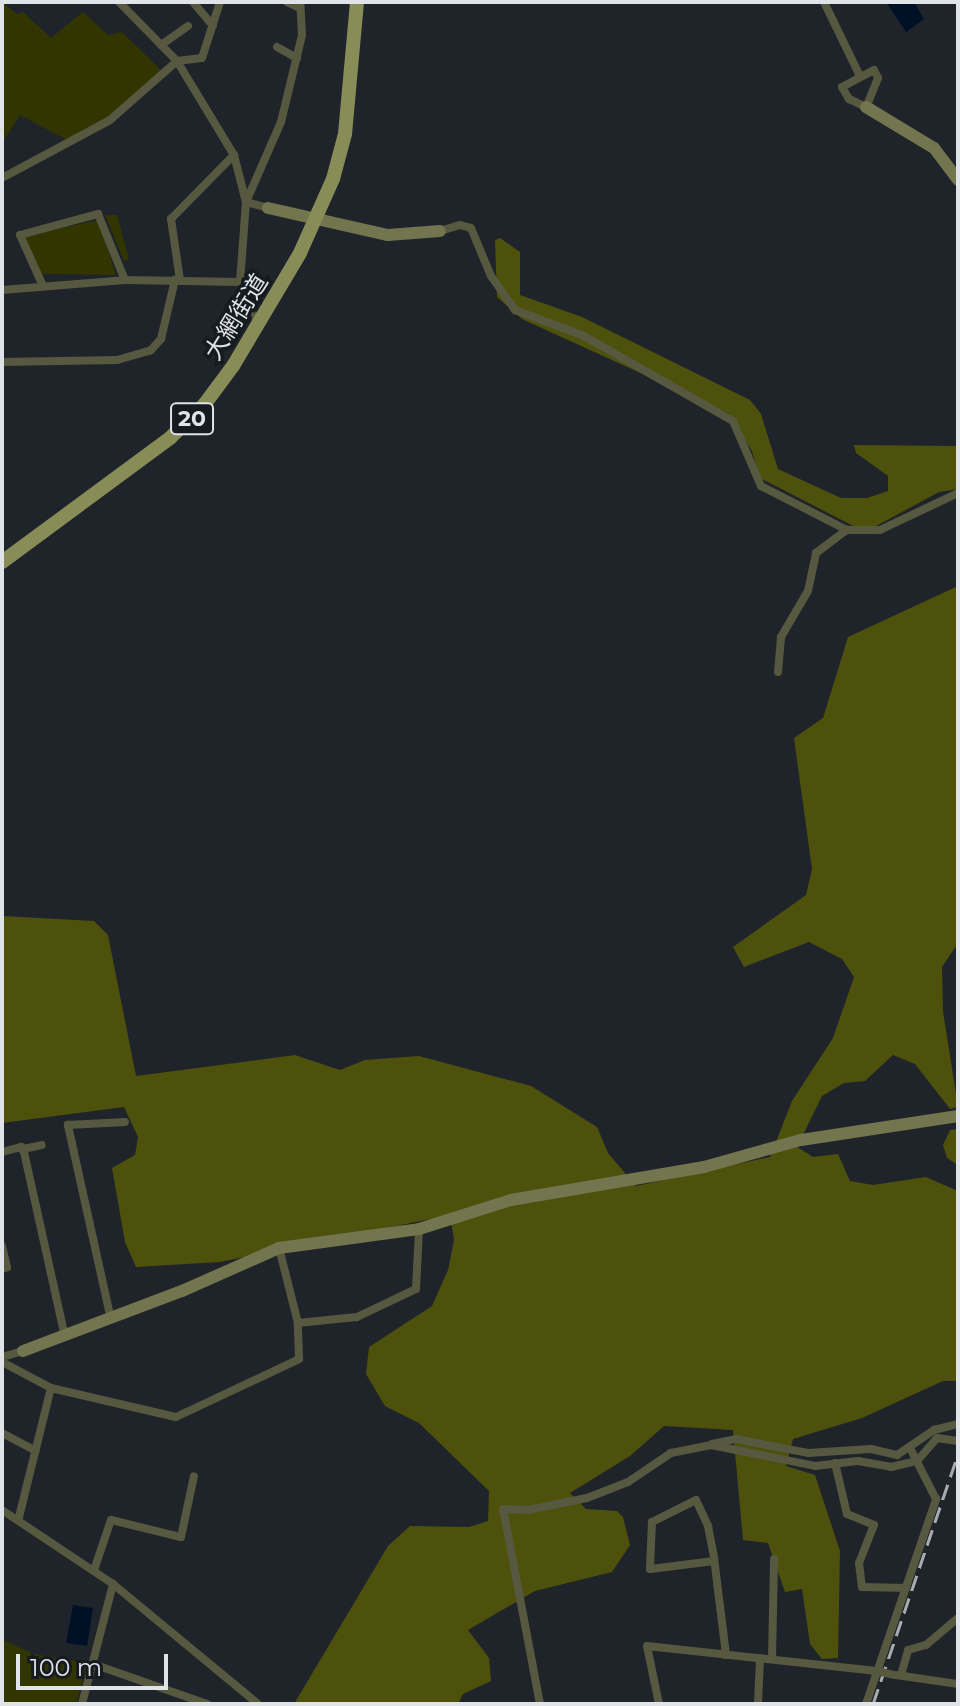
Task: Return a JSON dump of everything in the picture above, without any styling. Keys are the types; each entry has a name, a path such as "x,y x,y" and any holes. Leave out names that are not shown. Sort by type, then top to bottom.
{"main road":[{"name":"大網街道","path":"2,562 191,419 261,323 317,217 345,134 357,2"}],"street":[{"path":"119,2 177,61 234,155 246,202 240,282 243,303 261,323"},
{"path":"193,2 213,26"},
{"path":"2,178 110,120 177,61 202,58 220,2"},
{"path":"246,202 281,122 297,58 300,5 287,2"},
{"path":"824,2 860,76"},
{"path":"161,45 188,26"},
{"path":"277,47 297,58"},
{"path":"866,107 878,78 874,70 842,87 849,99 934,148 958,180"},
{"path":"2,362 117,360 151,350 161,339 178,280 171,219 234,155"},
{"path":"246,202 388,235 440,231 460,225 471,228 491,276 515,310 584,336 733,421 761,486 847,530 880,530 958,493"},
{"path":"43,286 20,235 98,214 122,262 125,280"},
{"path":"2,290 125,280 240,282"},
{"path":"778,672 781,637 808,591 816,553 847,530"},
{"path":"2,1360 110,1315 182,1291 279,1248 419,1229 511,1200 704,1167 801,1140 958,1116"},
{"path":"54,1124 125,1122"},
{"path":"68,1125 110,1315"},
{"path":"2,1152 42,1145"},
{"path":"23,1149 64,1333"},
{"path":"298,1323 357,1317 416,1289 419,1229"},
{"path":"2,1246 7,1267 2,1269"},
{"path":"2,1360 51,1388 176,1417 299,1359 298,1323 279,1248"},
{"path":"19,1517 51,1388"},
{"path":"540,1704 503,1509 528,1510 587,1498 628,1482 671,1453 736,1439 808,1453 871,1449 897,1455 934,1430 958,1424"},
{"path":"2,1433 36,1451"},
{"path":"711,1445 815,1466 835,1463 903,1467 917,1461 937,1438 958,1441"},
{"path":"866,1704 936,1499 910,1448"},
{"path":"835,1463 847,1514 874,1525 859,1563 862,1587 906,1588"},
{"path":"94,1570 111,1520 181,1537 194,1476"},
{"path":"714,1561 650,1569 652,1522 696,1500 708,1526 714,1561 726,1655"},
{"path":"2,1510 19,1517 113,1584 258,1704"},
{"path":"772,1658 774,1559"},
{"path":"82,1704 113,1584"},
{"path":"898,1675 908,1650 926,1645 958,1618"},
{"path":"659,1704 647,1646 772,1658 958,1684"},
{"path":"758,1704 760,1658"},
{"path":"93,1664 207,1704"}],"shaded area":[{"path":"2,2 17,14 23,12 51,38 83,12 108,35 122,32 162,71 107,118 67,140 20,115 2,143"},
{"path":"105,215 117,215 129,259 124,261"},
{"path":"99,220 116,275 42,274 24,236"},
{"path":"500,238 520,252 520,295 582,317 750,400 761,414 778,469 841,498 867,498 888,491 888,476 856,453 854,445 958,446 958,489 939,492 865,532 760,478 752,451 728,413 522,319 497,297 495,240"},
{"path":"958,586 958,943 942,967 943,1011 958,1107 950,1109 915,1064 893,1055 865,1081 844,1083 822,1096 797,1147 813,1157 838,1154 850,1181 873,1185 926,1177 958,1191 958,1381 943,1381 862,1418 793,1439 786,1466 815,1475 840,1551 838,1658 822,1659 810,1644 802,1589 785,1592 768,1543 743,1540 733,1430 664,1426 630,1456 570,1493 586,1509 617,1511 623,1517 630,1545 612,1572 535,1591 468,1630 489,1658 491,1681 463,1694 458,1704 294,1704 388,1546 410,1526 469,1527 488,1521 489,1491 419,1423 385,1406 366,1374 369,1347 432,1306 448,1270 454,1240 450,1215 220,1262 136,1267 125,1242 112,1168 135,1155 138,1137 124,1107 2,1123 2,916 94,921 108,935 136,1076 295,1055 340,1070 365,1060 419,1056 531,1086 597,1127 608,1153 636,1186 770,1157 792,1101 833,1038 854,977 842,959 809,942 744,967 733,947 806,895 812,869 794,738 823,718 848,637"},
{"path":"958,1129 958,1165 947,1158 943,1145 950,1130"},
{"path":"2,1639 34,1654 88,1663 76,1704 2,1704"}],"water":[{"path":"886,2 914,2 924,19 906,32"},
{"path":"73,1605 93,1608 87,1646 66,1643"}],"railway":[{"path":"873,1704 958,1455"}]}
